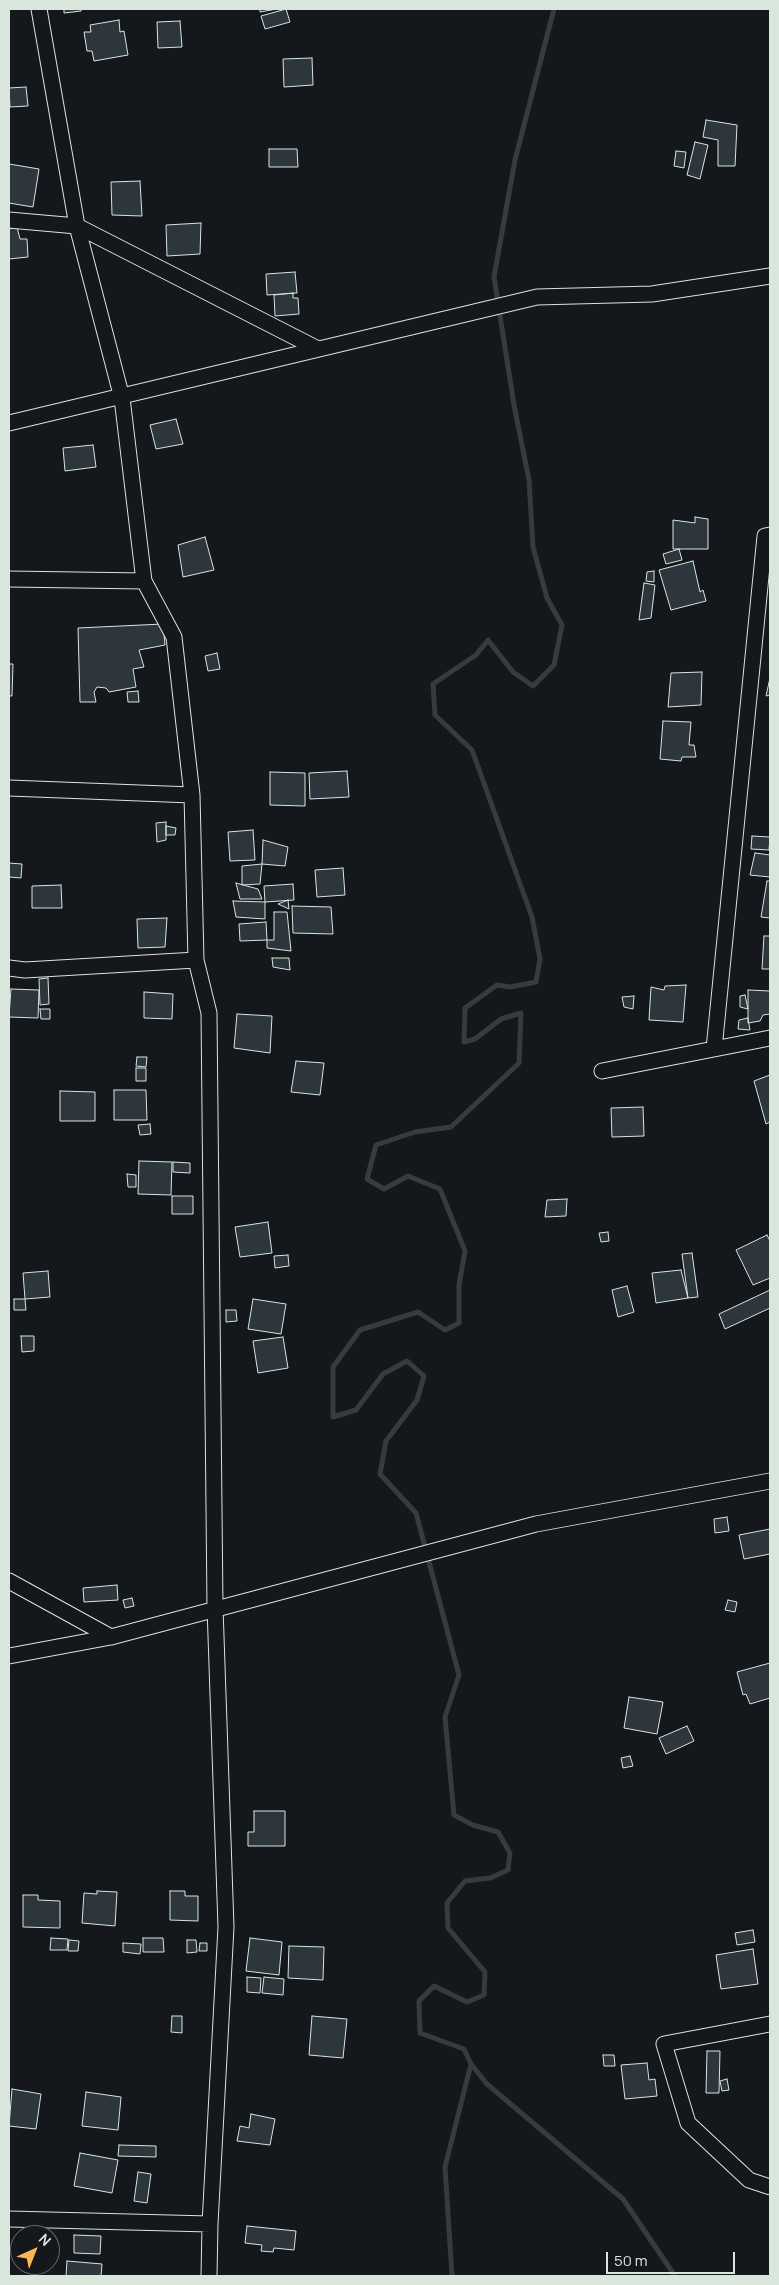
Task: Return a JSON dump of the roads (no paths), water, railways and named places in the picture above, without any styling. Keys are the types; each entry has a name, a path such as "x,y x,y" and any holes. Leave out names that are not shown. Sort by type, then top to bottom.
{"street":[{"path":"39,9 77,226 122,398 144,582 174,637 192,794 196,960 209,1013 215,1607 226,1928 210,2224 210,2276"},
{"path":"9,220 77,226 318,349"},
{"path":"9,424 122,398 462,313 536,297 652,294 770,276"},
{"path":"714,1049 765,536 770,535"},
{"path":"9,578 144,582"},
{"path":"9,788 192,794"},
{"path":"9,968 25,970 196,960"},
{"path":"602,1071 770,1038"},
{"path":"9,1656 111,1637 215,1607 536,1524 770,1481"},
{"path":"9,1581 111,1637"},
{"path":"770,2024 664,2044 688,2123 749,2180 770,2187"},
{"path":"9,2220 210,2224"}],"waterway":[{"path":"554,9 515,160 494,277 514,405 529,480 533,547 547,598 562,625 554,665 533,686 513,672 488,640 476,655 433,684 435,715 472,750 532,917 540,959 536,982 510,987 497,985 465,1008 464,1042 475,1039 501,1019 521,1013 519,1063 451,1127 415,1132 376,1145 367,1179 384,1189 408,1176 440,1189 465,1251 459,1285 459,1323 445,1330 418,1312 360,1330 333,1367 333,1417 356,1410 383,1374 407,1361 424,1376 417,1400 386,1441 380,1474 416,1513 459,1675 445,1717 454,1815 473,1825 498,1832 510,1853 508,1870 490,1878 465,1881 447,1903 448,1928 485,1972 484,1995 467,2002 434,1986 419,2001 420,2033 464,2049 471,2064 487,2084 623,2199 675,2276"},
{"path":"452,2276 445,2167 471,2064"}]}
